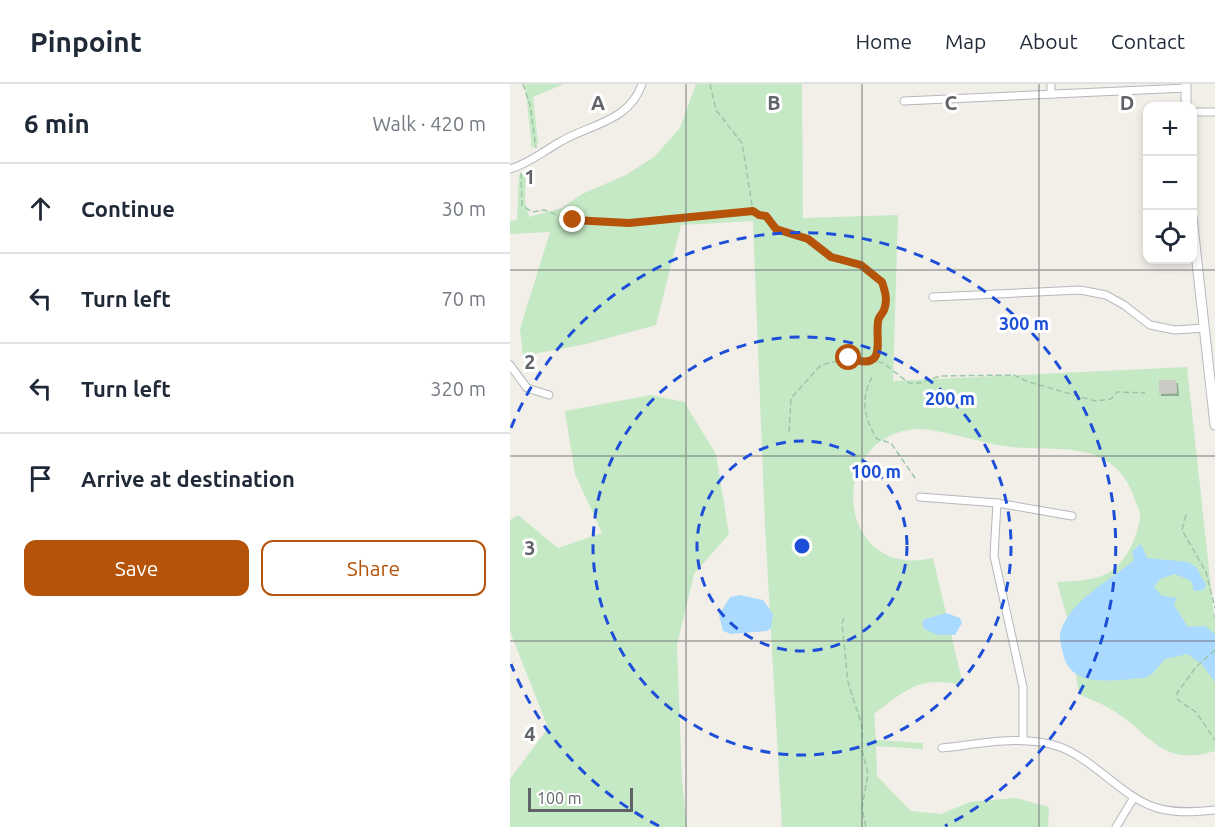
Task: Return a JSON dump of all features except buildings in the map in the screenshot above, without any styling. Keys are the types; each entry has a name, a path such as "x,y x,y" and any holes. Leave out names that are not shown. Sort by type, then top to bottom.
{"street":[{"path":"510,169 538,158 560,141 621,114 635,100 642,84"},
{"path":"1051,84 1052,94"},
{"path":"904,101 1186,86 1186,102"},
{"path":"1197,112 1215,112"},
{"path":"1197,260 1215,419"},
{"path":"933,297 1080,290 1106,295 1124,305 1150,325 1175,330 1205,328"},
{"path":"510,365 528,388 549,395"},
{"path":"920,497 997,503 1072,516"},
{"path":"997,503 994,556 1019,662 1024,709 1023,740"},
{"path":"942,748 1023,740 1061,747 1074,754 1133,798 1163,810 1187,813 1215,810"},
{"path":"1116,827 1133,798"}],"path":[{"path":"523,84 530,105 538,158"},
{"path":"710,84 716,110 742,143 753,211"},
{"path":"520,166 522,205 532,212 544,210 573,220 629,223 753,211 766,216 776,229 808,239 831,257 861,265 882,282 886,302 877,325 879,350 868,360"},
{"path":"789,434 791,398 821,365 849,358 883,363 909,383 920,383 940,376 1014,375 1026,381 1095,401 1111,399 1117,392 1145,393"},
{"path":"872,377 865,394 865,418 877,439 891,443 917,482"},
{"path":"1186,515 1182,530 1206,572 1215,608"},
{"path":"844,618 842,623 848,682 862,726 862,750 868,774 862,808 866,827"},
{"path":"1215,650 1196,667 1189,679 1179,688 1178,700 1196,712 1200,722 1210,729 1215,740"}],"green space":[{"path":"525,84 564,84 533,97 538,144 532,148"},
{"path":"696,84 802,84 803,218 898,215 893,381 1187,367 1215,625 1215,751 1198,755 1171,753 1113,710 1079,694 1068,621 1057,582 1085,580 1104,575 1116,568 1130,548 1137,532 1140,513 1122,474 1106,461 1089,453 1005,446 916,429 887,437 866,455 856,479 854,505 861,529 876,549 900,559 933,558 963,685 924,683 896,697 874,714 876,740 923,743 923,749 876,746 877,776 911,811 941,814 970,802 1016,798 1049,807 1048,827 782,827 765,526 753,221 681,225 656,325 586,344 523,356 520,329 550,232 510,234 510,221 517,220 519,175 526,173 525,200 529,217 562,208 582,194 626,175 654,157 680,128"},
{"path":"651,395 684,402 716,454 729,534 694,574 677,645 682,781 687,827 510,827 510,779 548,728 510,631 510,520 518,515 558,548 602,533 575,474 565,411"}],"water":[{"path":"1141,544 1147,558 1188,562 1196,567 1206,585 1203,590 1194,591 1191,581 1175,574 1160,579 1154,587 1162,596 1177,598 1174,605 1188,627 1205,626 1215,634 1215,682 1202,664 1187,654 1165,659 1152,674 1145,678 1098,680 1077,674 1069,667 1064,657 1060,636 1067,619 1083,599 1134,560 1132,551"},
{"path":"740,595 763,600 773,614 771,628 767,631 731,634 723,631 719,615 730,597"},
{"path":"946,613 960,618 962,623 955,635 938,635 924,629 922,623 925,619"}],"route":[{"path":"573,220 629,223 681,216 753,211 766,216 776,229 808,239 831,257 861,265 882,282 886,302 877,325 879,350 876,355 863,361 849,358"}]}
